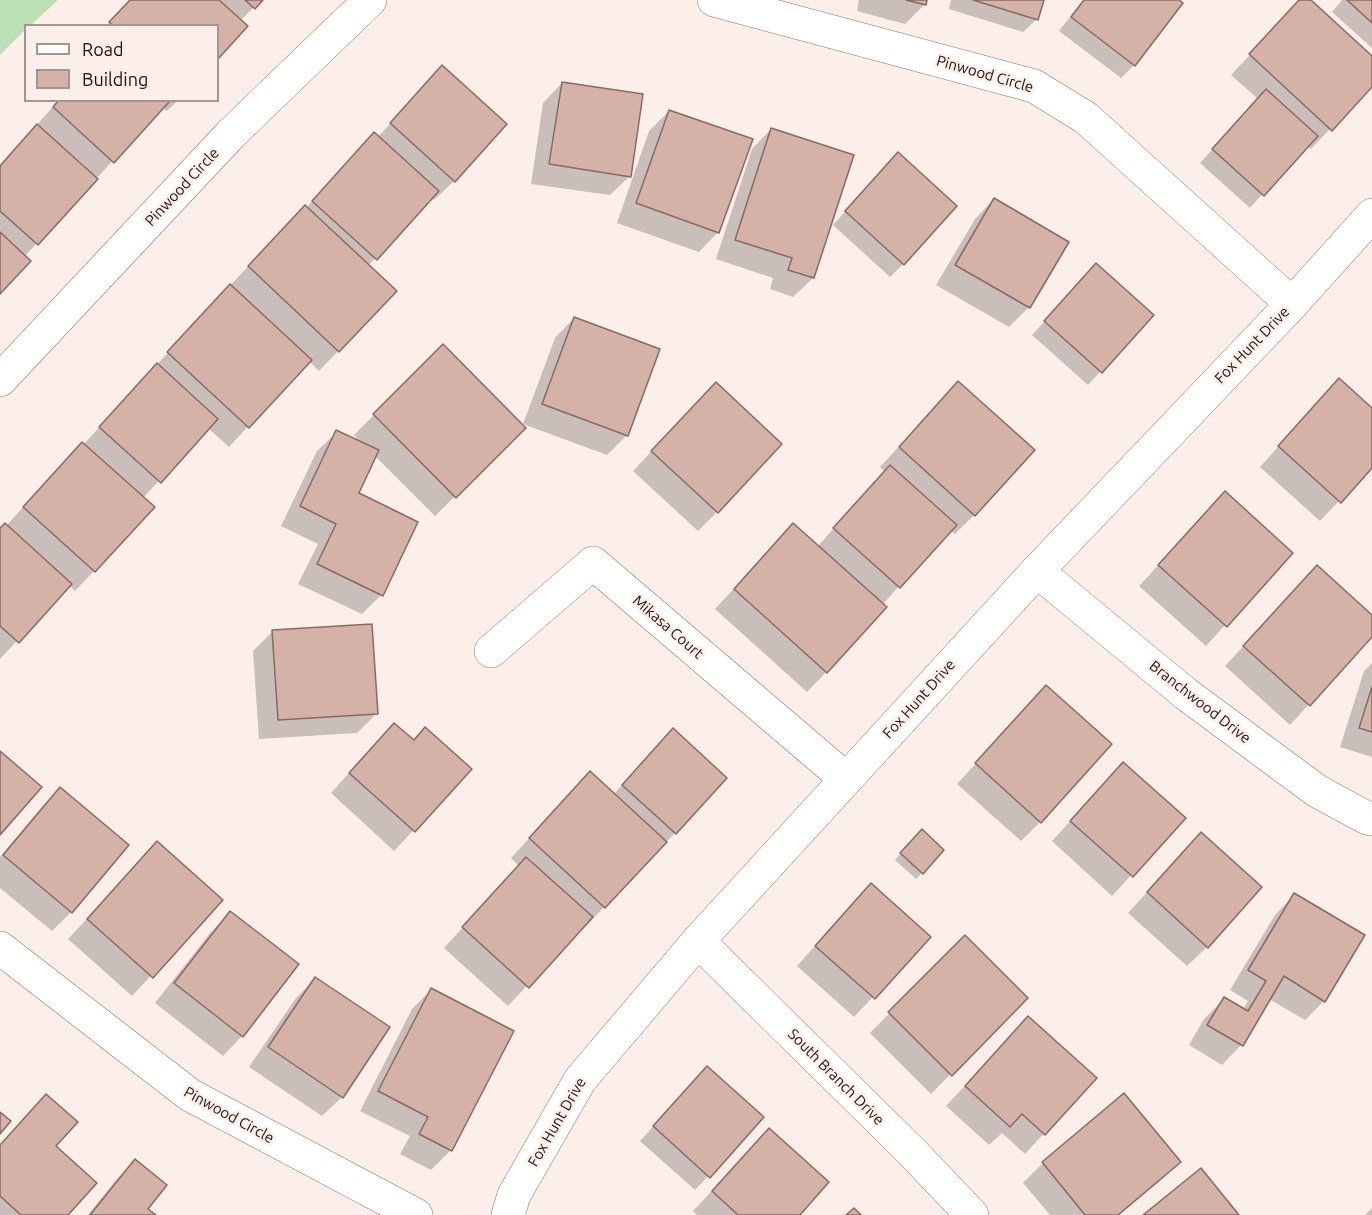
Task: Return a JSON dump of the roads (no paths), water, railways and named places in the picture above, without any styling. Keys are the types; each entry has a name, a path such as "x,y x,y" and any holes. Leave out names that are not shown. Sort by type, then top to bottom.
{"street":[{"name":"Pinwood Circle","path":"0,380 231,134 370,0"},
{"name":"Pinwood Circle","path":"714,0 1034,86 1086,118 1292,304"},
{"name":"Fox Hunt Drive","path":"508,1215 514,1195 579,1080 698,941 1037,571 1292,304 1372,215"},
{"name":"Mikasa Court","path":"490,651 593,563 846,780"},
{"name":"Branchwood Drive","path":"1037,571 1204,708 1317,791 1372,819"},
{"name":"South Branch Drive","path":"698,941 912,1152 972,1215"},
{"name":"Pinwood Circle","path":"0,948 190,1095 416,1215"}]}
